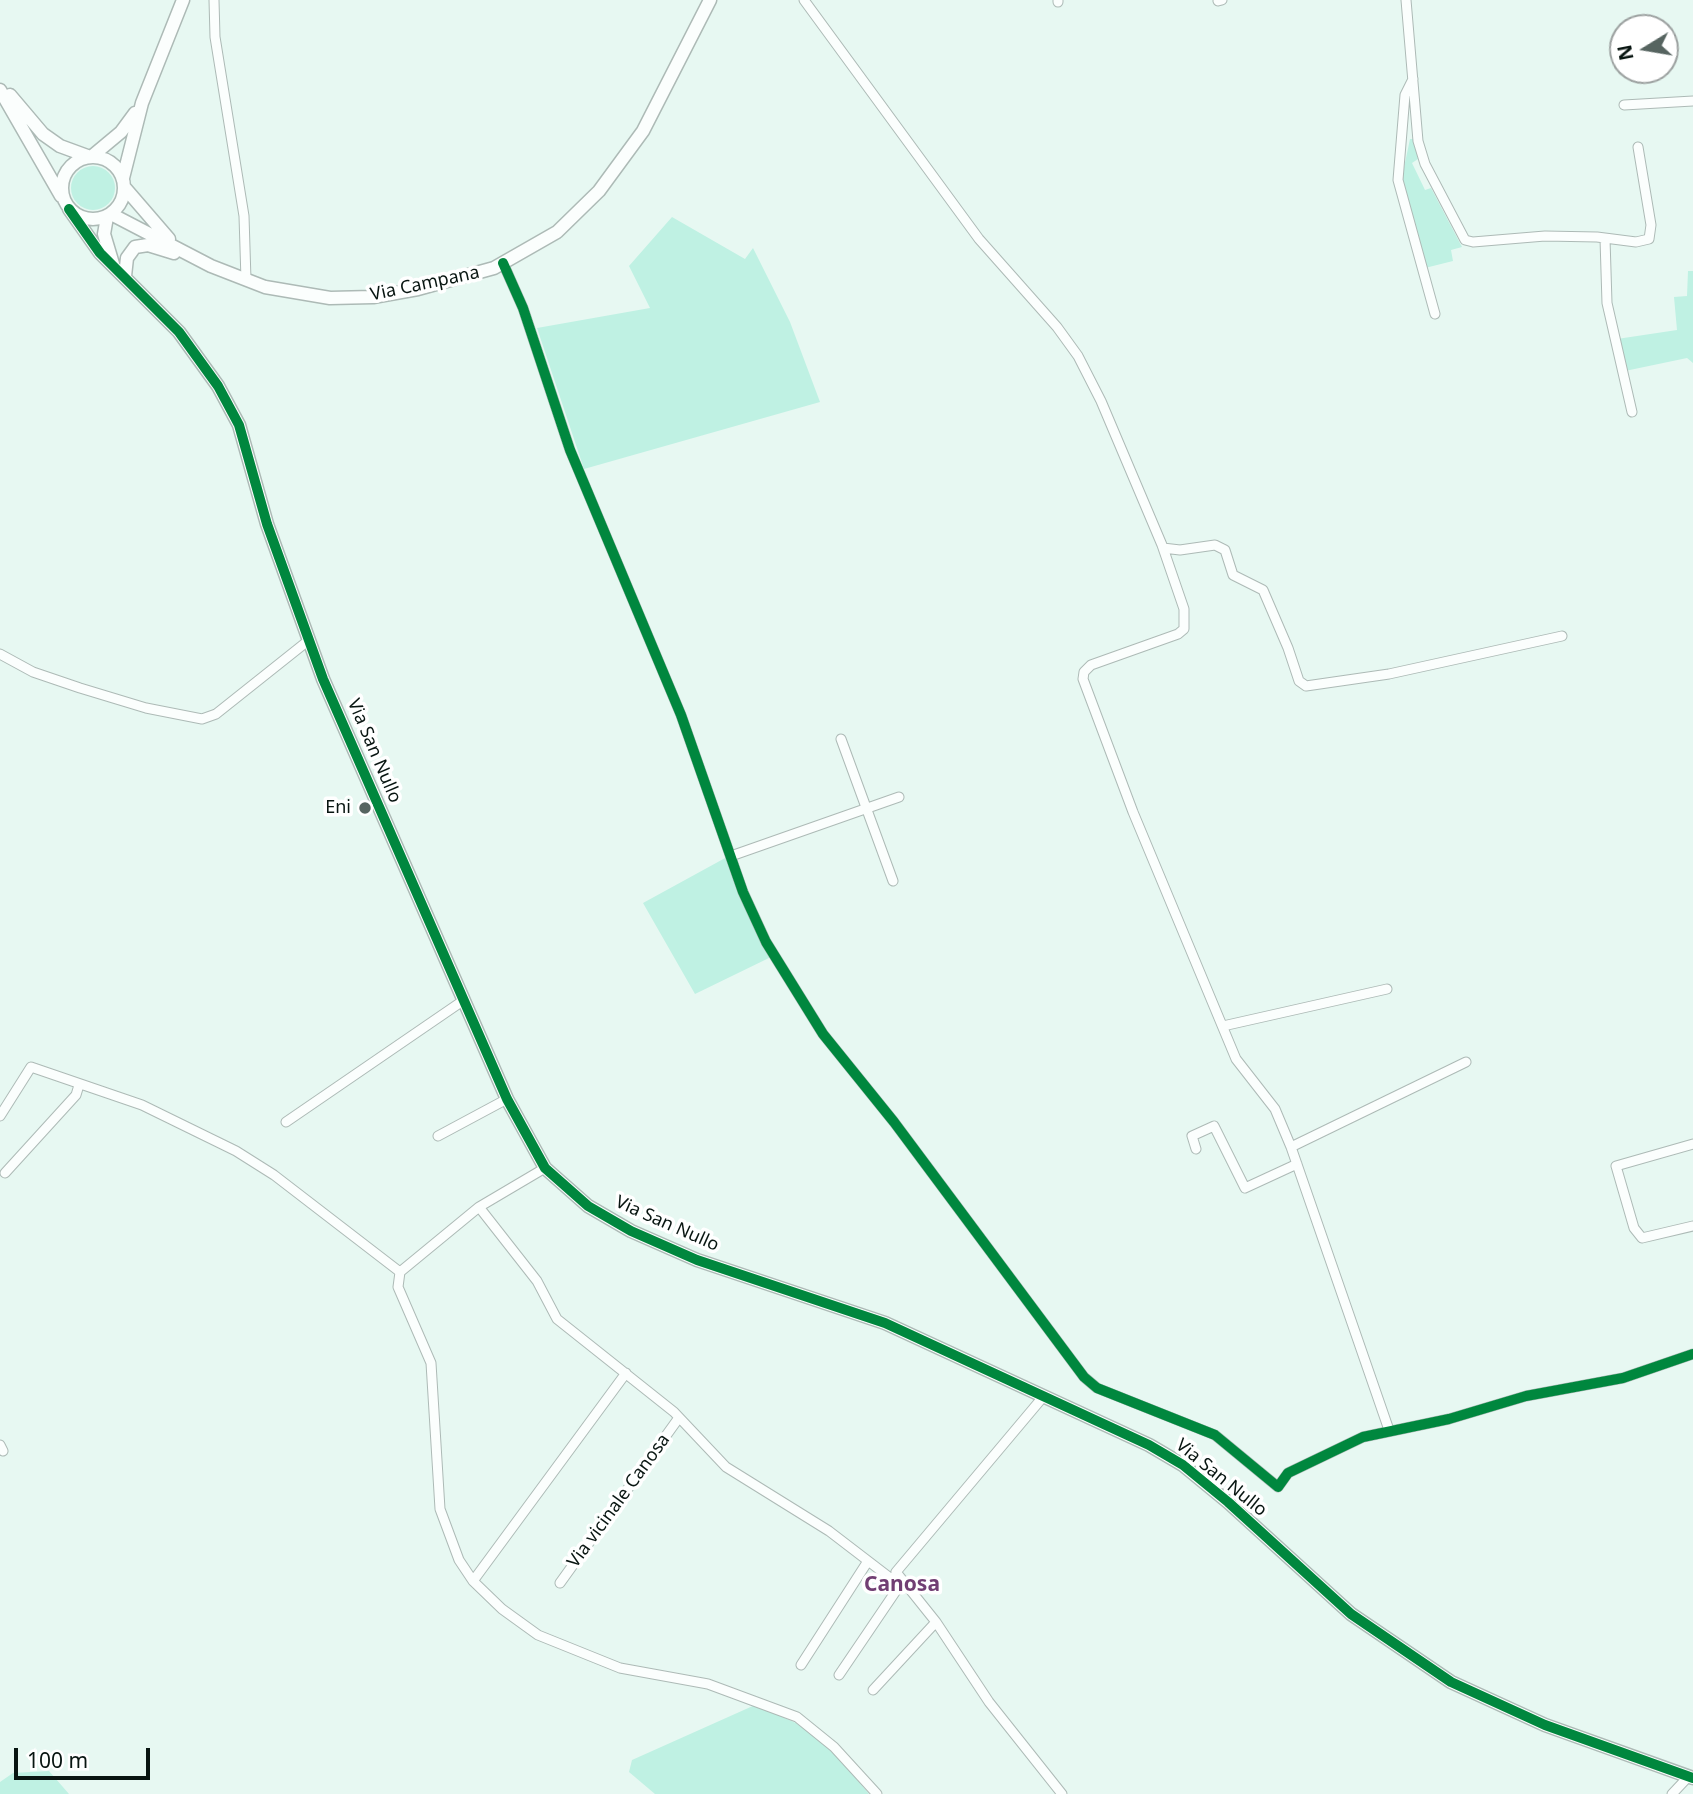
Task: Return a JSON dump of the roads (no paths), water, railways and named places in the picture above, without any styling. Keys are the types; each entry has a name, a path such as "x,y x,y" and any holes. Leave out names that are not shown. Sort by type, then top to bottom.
{"street":[{"path":"113,264 104,234 109,216 120,205 142,103 183,0"},
{"path":"214,0 215,37 244,216 246,280"},
{"name":"Via Campana","path":"67,205 82,218 109,216 180,248 211,266 265,287 330,298 373,297 418,289 503,263 557,232 599,191 643,131 710,0"},
{"path":"804,0 979,239 1057,327 1078,356 1101,401 1163,548 1184,609 1184,629 1178,634 1091,665 1084,672 1083,679 1112,760 1236,1059 1275,1109 1291,1147 1389,1430"},
{"path":"1406,0 1418,141 1425,164 1465,240 1473,242 1545,236 1636,242 1649,239 1651,225 1638,147"},
{"path":"1414,77 1405,96 1398,180 1435,314"},
{"name":"Via Campana","path":"0,85 43,134 60,146 111,162 150,220 180,248"},
{"name":"Via San Nullo","path":"0,90 67,205 94,245 179,332 218,386 239,425 267,524 309,640 507,1099 545,1168 588,1206 631,1231 697,1260 885,1323 1149,1445 1183,1465 1351,1614 1451,1682 1545,1725 1691,1777"},
{"path":"1624,105 1693,101"},
{"path":"67,205 62,185 68,169 91,157 121,132 142,103"},
{"path":"1605,239 1606,303 1632,412"},
{"path":"125,276 130,251 135,247 148,245 211,266"},
{"path":"503,263 523,308 589,498 681,715 731,856 766,942 803,1005 902,1131 1084,1377 1097,1388 1215,1435 1278,1487 1287,1473 1347,1443 1389,1430 1449,1419 1526,1396 1623,1378 1693,1354"},
{"path":"1163,548 1180,550 1215,545 1225,550 1233,575 1263,590 1288,648 1298,681 1306,686 1389,674 1562,636"},
{"path":"0,654 33,672 80,688 146,708 202,719 216,714 309,640"},
{"path":"841,739 893,881"},
{"path":"731,856 899,797"},
{"path":"1223,1026 1387,989"},
{"path":"286,1122 464,1000"},
{"path":"1291,1147 1466,1062"},
{"path":"0,1116 31,1067 142,1105 236,1151 274,1175 400,1272"},
{"path":"5,1173 76,1095 79,1085"},
{"path":"438,1136 507,1099"},
{"path":"1196,1149 1192,1136 1214,1126 1245,1188 1297,1164"},
{"path":"1693,1144 1616,1166 1634,1228 1642,1238 1693,1226"},
{"path":"545,1168 480,1207 400,1272 398,1287 426,1350 433,1377 440,1509 459,1560 473,1581 502,1609 538,1635 584,1656 620,1668 708,1684 797,1717 834,1746 877,1794"},
{"path":"480,1207 537,1281 557,1319 626,1373 726,1466 829,1531 902,1583"},
{"path":"473,1581 626,1373"},
{"path":"1043,1396 897,1568 897,1575 936,1622 989,1702 1062,1794"},
{"name":"Via vicinale Canosa","path":"560,1583 678,1419"},
{"path":"801,1665 868,1561"},
{"path":"839,1675 902,1583"},
{"path":"873,1690 936,1622"},
{"path":"1672,1794 1691,1777"}],"place":[{"name":"Eni","path":"365,808"}],"district":[{"name":"Canosa","path":"902,1585"}]}
